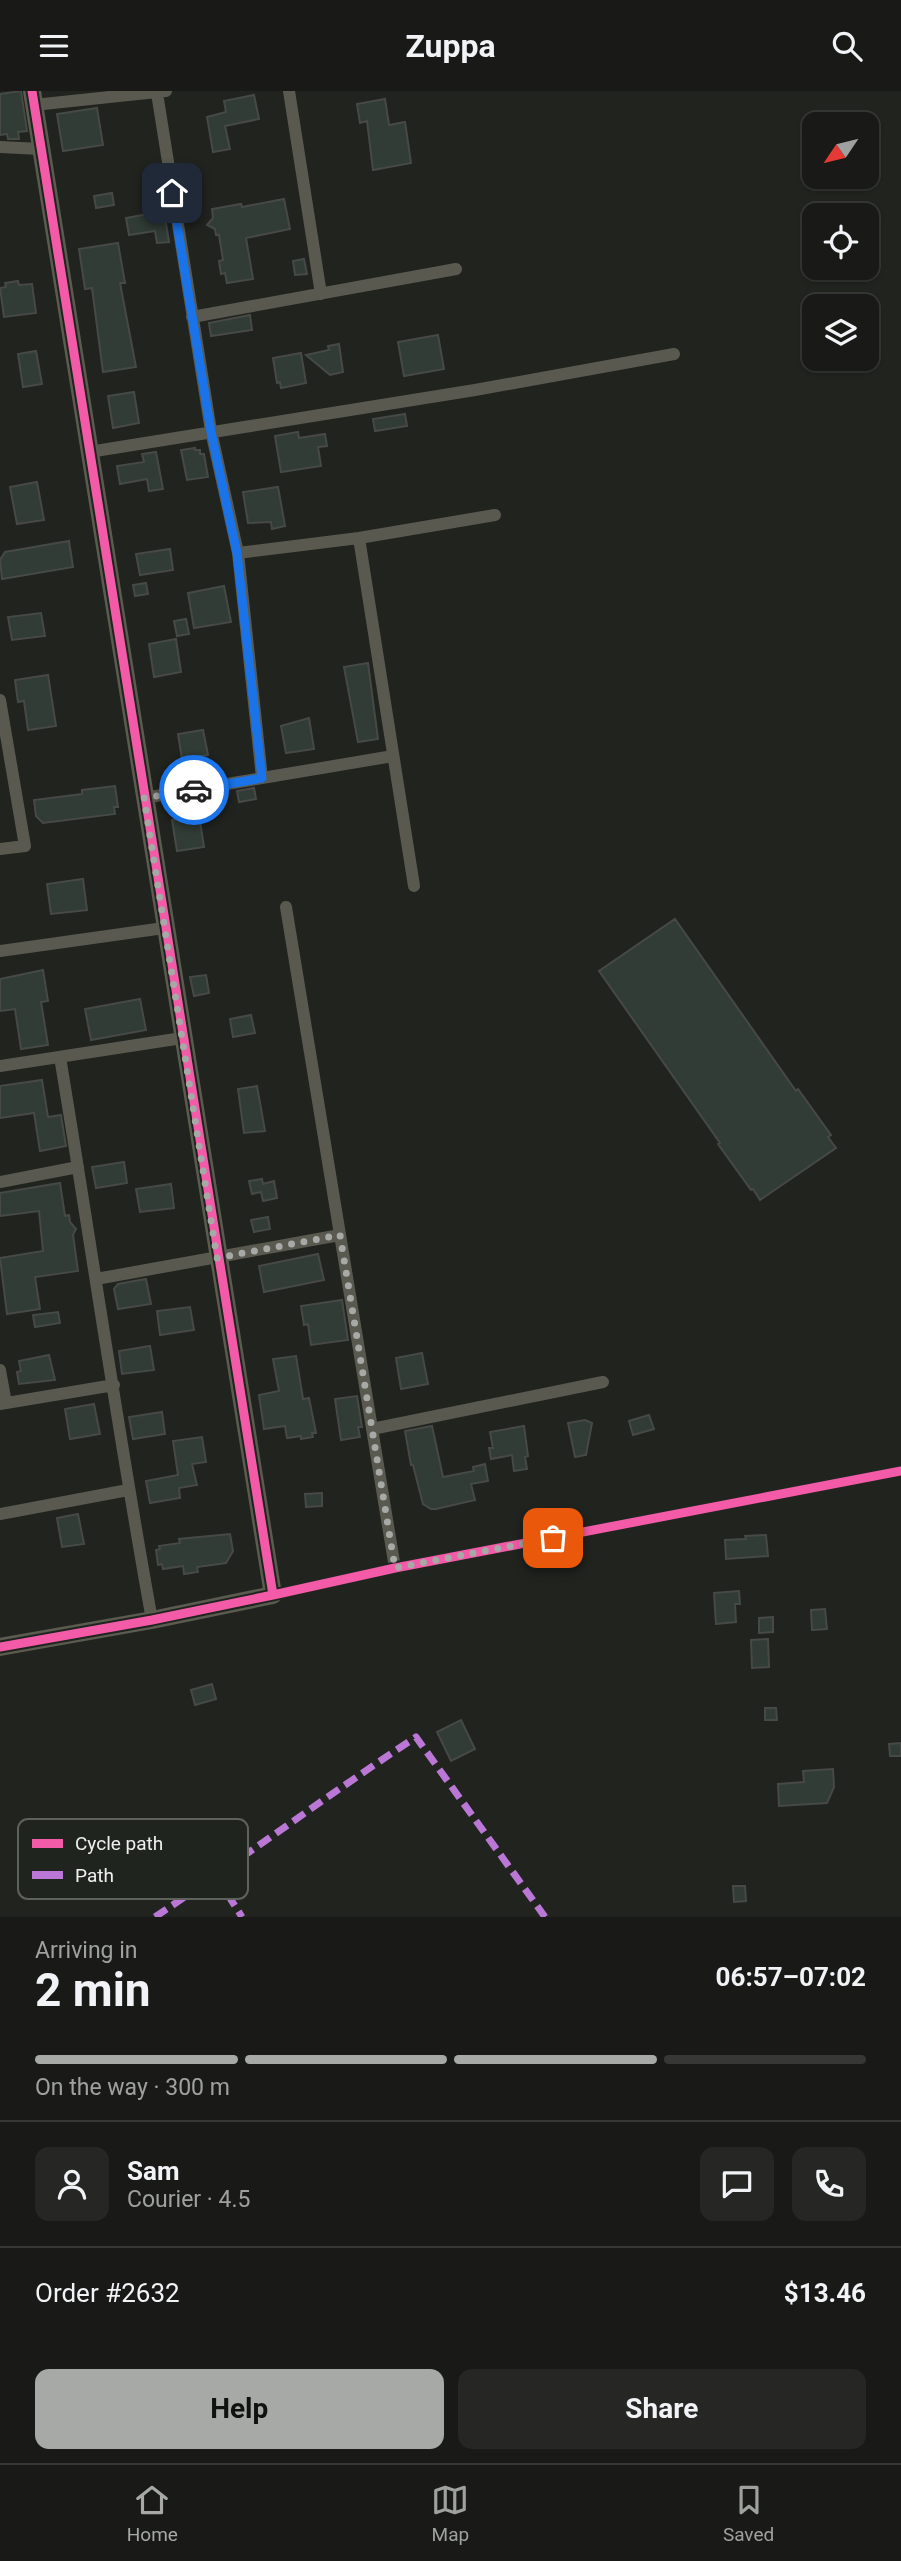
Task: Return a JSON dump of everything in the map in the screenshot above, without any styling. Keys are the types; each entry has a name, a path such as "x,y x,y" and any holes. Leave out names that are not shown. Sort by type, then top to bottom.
{"street":[{"path":"289,91 321,293"},
{"path":"262,778 237,553 211,432 192,317 162,92 33,98 273,1595"},
{"path":"0,147 41,149"},
{"path":"192,317 456,269"},
{"path":"89,452 491,387 674,354"},
{"path":"237,553 359,538 495,515"},
{"path":"359,538 414,886"},
{"path":"0,700 24,846 0,849"},
{"path":"144,798 393,756"},
{"path":"286,907 395,1568"},
{"path":"0,951 164,928"},
{"path":"0,1066 182,1038"},
{"path":"60,1057 114,1385 128,1490 152,1620"},
{"path":"0,1182 78,1167"},
{"path":"96,1279 340,1235"},
{"path":"0,1370 3,1404 114,1385"},
{"path":"372,1429 603,1382"},
{"path":"0,1647 152,1620 395,1568 901,1471"},
{"path":"0,1514 128,1490"}],"building":[{"path":"21,91 27,131 18,132 19,139 8,139 7,134 0,135 0,94"},
{"path":"254,95 259,119 225,126 230,149 213,152 207,117 226,112 224,101"},
{"path":"385,99 389,125 405,122 411,163 373,170 367,121 360,123 357,104"},
{"path":"97,108 103,145 63,151 57,114"},
{"path":"159,175 162,187 151,189 149,177"},
{"path":"112,193 114,205 96,208 94,196"},
{"path":"284,199 290,229 246,238 253,279 227,283 225,273 221,274 219,261 223,260 219,235 207,225 213,218 212,209 241,204 242,207"},
{"path":"164,211 169,242 157,243 155,231 129,235 126,218"},
{"path":"118,243 125,283 120,283 136,367 103,372 92,288 85,289 79,249"},
{"path":"304,259 307,274 295,275 293,261"},
{"path":"18,281 19,285 32,284 36,313 4,317 0,288 6,287 5,283"},
{"path":"250,315 252,330 211,336 209,323"},
{"path":"438,335 444,369 404,376 398,342"},
{"path":"339,344 343,372 330,375 306,355 329,350 328,346"},
{"path":"36,351 42,384 23,387 18,354"},
{"path":"301,353 306,383 281,388 280,382 277,383 273,358"},
{"path":"134,392 139,423 113,428 108,396"},
{"path":"405,414 407,426 375,431 373,419"},
{"path":"298,432 299,438 325,434 327,446 318,447 321,466 281,472 275,436"},
{"path":"181,450 200,450 200,454 204,454 208,477 187,480"},
{"path":"156,452 163,489 149,491 147,479 120,484 117,466 144,462 142,454"},
{"path":"37,482 44,520 17,524 10,487"},
{"path":"278,487 285,526 272,529 271,522 248,523 243,492"},
{"path":"69,541 73,567 2,579 0,560 5,552"},
{"path":"170,549 173,570 140,575 136,554"},
{"path":"146,583 148,594 135,596 133,585"},
{"path":"224,586 231,622 194,628 188,593"},
{"path":"41,613 45,636 12,640 8,617"},
{"path":"186,619 189,634 177,636 174,621"},
{"path":"176,639 181,672 154,677 149,644"},
{"path":"368,663 378,739 358,742 344,667"},
{"path":"48,675 56,726 28,730 24,701 18,702 15,680"},
{"path":"309,718 314,749 286,753 281,726"},
{"path":"203,730 208,755 182,759 178,734"},
{"path":"115,786 118,807 114,807 115,814 43,823 36,816 34,800 82,794 82,790"},
{"path":"254,788 256,799 239,802 237,791"},
{"path":"199,815 204,847 177,851 172,820"},
{"path":"83,879 87,910 51,914 47,884"},
{"path":"675,919 796,1091 798,1089 831,1135 828,1137 836,1148 760,1200 718,1144 720,1143 599,971"},
{"path":"43,970 48,1001 41,1002 48,1045 21,1049 15,1009 0,1011 0,979"},
{"path":"206,975 209,993 194,996 190,977"},
{"path":"140,999 146,1030 91,1040 85,1009"},
{"path":"251,1015 255,1033 233,1037 230,1019"},
{"path":"42,1080 48,1117 61,1115 66,1146 40,1151 34,1113 0,1118 0,1086"},
{"path":"257,1086 265,1131 244,1133 238,1089"},
{"path":"124,1162 127,1183 96,1188 92,1167"},
{"path":"262,1179 263,1184 274,1181 277,1198 263,1201 261,1192 252,1194 249,1181"},
{"path":"60,1183 65,1216 69,1215 70,1222 76,1229 73,1235 78,1271 35,1277 40,1309 7,1314 0,1258 43,1251 39,1211 0,1216 0,1193"},
{"path":"171,1184 174,1208 140,1212 136,1189"},
{"path":"268,1217 270,1229 254,1232 251,1220"},
{"path":"318,1254 324,1280 264,1292 259,1266"},
{"path":"146,1279 151,1304 118,1309 114,1289 118,1284"},
{"path":"342,1300 348,1340 311,1345 308,1324 304,1325 301,1306"},
{"path":"190,1307 194,1330 160,1335 157,1311"},
{"path":"58,1312 60,1323 35,1327 33,1315"},
{"path":"150,1346 154,1370 122,1374 119,1351"},
{"path":"422,1353 428,1384 401,1389 396,1358"},
{"path":"49,1355 55,1380 19,1384 19,1361"},
{"path":"296,1356 303,1399 309,1398 316,1433 312,1433 313,1437 301,1439 301,1436 287,1438 285,1426 264,1429 259,1395 279,1391 273,1359"},
{"path":"357,1396 362,1427 358,1427 360,1437 341,1440 335,1399"},
{"path":"94,1404 100,1434 70,1439 65,1409"},
{"path":"162,1412 165,1434 133,1439 129,1417"},
{"path":"649,1415 654,1429 633,1435 629,1421"},
{"path":"585,1420 592,1423 586,1455 575,1457 568,1423"},
{"path":"432,1426 443,1477 474,1471 473,1467 485,1464 488,1481 471,1484 475,1500 436,1509 423,1504 411,1465 405,1431"},
{"path":"524,1426 527,1469 514,1471 512,1455 491,1459 489,1448 493,1448 490,1432"},
{"path":"202,1437 206,1462 192,1464 197,1485 179,1488 180,1498 150,1503 146,1481 178,1475 173,1441"},
{"path":"322,1493 322,1506 306,1507 305,1494"},
{"path":"78,1514 84,1544 62,1547 57,1518"},
{"path":"230,1534 233,1551 226,1563 197,1567 198,1572 184,1574 183,1566 163,1569 162,1564 158,1565 156,1550 160,1549 159,1546 180,1543 179,1539"},
{"path":"766,1535 768,1556 726,1559 725,1540"},
{"path":"739,1591 740,1604 735,1604 736,1622 716,1624 714,1593"},
{"path":"825,1609 827,1629 812,1630 811,1610"},
{"path":"773,1617 773,1632 759,1633 759,1618"},
{"path":"768,1639 769,1667 752,1668 751,1640"},
{"path":"212,1684 216,1699 195,1705 191,1690"},
{"path":"765,1708 776,1708 777,1720 765,1720"},
{"path":"461,1720 475,1749 451,1761 437,1732"},
{"path":"901,1743 901,1756 890,1756 889,1744"},
{"path":"833,1769 834,1787 827,1803 779,1806 778,1784 804,1782 803,1771"},
{"path":"733,1886 745,1886 746,1901 734,1902"}],"marked path":[{"path":"248,1852 416,1737 545,1917"},
{"path":"155,1917 181,1899"},
{"path":"231,1899 242,1917"}],"cycle path":[{"path":"0,1647 273,1595 32,91"},
{"path":"273,1595 395,1568 901,1471"}],"way so far":[{"path":"194,790 144,798 217,1258 340,1235 395,1568 553,1538"}],"route":[{"path":"172,193 211,432 237,553 262,778 194,790"}]}
